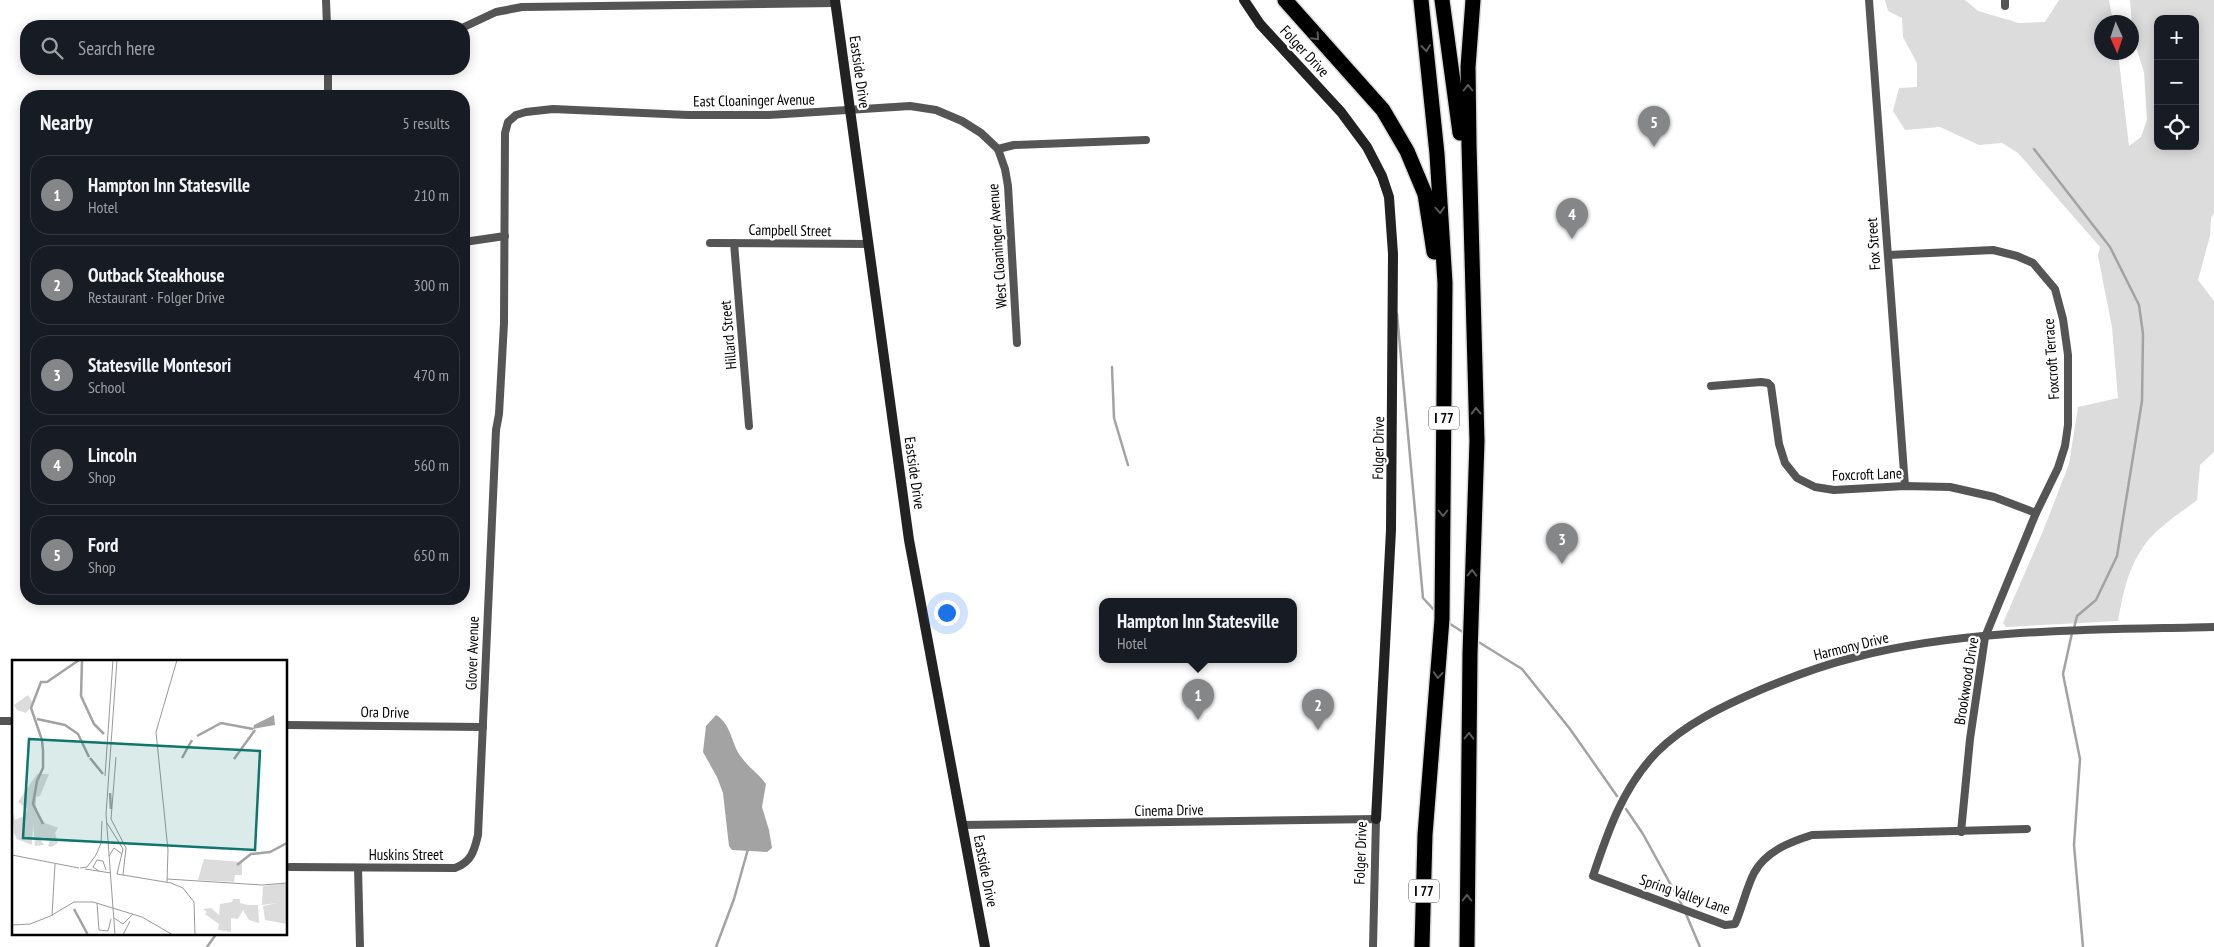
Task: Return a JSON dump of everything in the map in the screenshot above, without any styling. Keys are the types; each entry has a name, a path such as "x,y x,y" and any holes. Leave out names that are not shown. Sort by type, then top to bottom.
{"highway":[{"path":"1285,0 1383,110 1407,150 1425,194 1434,256 1443,487"},
{"name":"I 77","path":"1421,0 1437,154 1445,283 1442,620 1426,835 1422,947"},
{"name":"I 77","path":"1442,0 1471,224 1477,441 1470,654 1467,947"},
{"path":"1471,224 1468,67 1472,0"}],"street":[{"path":"326,0 327,20"},
{"name":"Folger Drive","path":"1244,0 1260,24 1341,112 1367,147 1382,176 1389,197 1394,254 1391,521 1376,819 1374,947"},
{"name":"Fox Street","path":"1869,0 1905,486"},
{"path":"470,23 496,12 522,7 835,1"},
{"name":"Eastside Drive","path":"835,1 909,540 985,947"},
{"path":"328,75 328,90"},
{"name":"East Cloaninger Avenue","path":"505,236 505,132 508,122 516,115 526,112 553,109 706,115 769,115 910,106 936,110 962,121 981,133 998,149"},
{"path":"998,149 1014,145 1146,140"},
{"name":"West Cloaninger Avenue","path":"998,149 1005,169 1008,186 1017,343"},
{"path":"470,241 505,236"},
{"name":"Glover Avenue","path":"470,859 475,851 478,836 496,430 499,414 504,323 505,236"},
{"name":"Campbell Street","path":"710,243 869,244"},
{"name":"Hillard Street","path":"734,243 749,426"},
{"name":"Foxcroft Terrace","path":"1888,255 1993,250 2017,256 2033,263 2055,289 2063,319 2068,354 2068,425 2065,446 2058,468 2036,514"},
{"name":"Foxcroft Lane","path":"1711,386 1768,383 1771,386 1779,444 1785,463 1797,478 1814,488 1834,490 1905,486 1957,489 1994,496 2036,514"},
{"name":"Brookwood Drive","path":"1962,832 1970,739 1985,637 2036,514"},
{"name":"Harmony Drive","path":"1593,876 1613,816 1632,783 1656,753 1681,730 1739,699 1797,675 1857,656 1918,644 1985,637 2121,629 2214,628"},
{"name":"Ora Drive","path":"288,725 483,727"},
{"name":"Cinema Drive","path":"962,825 1376,819"},
{"path":"1962,832 2027,829"},
{"name":"Spring Valley Lane","path":"1593,876 1725,925 1734,924 1755,873 1769,855 1788,843 1812,834 1962,832"},
{"name":"Huskins Street","path":"360,947 358,868 455,868 465,864 470,859"},
{"path":"290,867 358,868"}],"shaded area":[{"path":"1885,0 1965,0 1978,11 2019,23 2045,22 2059,0 2109,0 2112,15 2094,15 2094,60 2119,60 2129,146 2141,137 2147,120 2144,72 2139,56 2139,15 2131,15 2130,0 2214,0 2214,213 2211,218 2210,236 2198,280 2214,301 2214,452 2200,465 2197,500 2158,530 2145,544 2135,560 2126,585 2118,621 2006,627 2003,623 2043,531 2069,464 2078,407 2118,398 2112,327 2098,256 2100,247 2018,153 2002,143 1979,145 1940,127 1905,130 1893,111 1899,88 1917,87 1917,63 1903,37 1902,18 1888,11"},
{"path":"716,715 728,729 738,753 766,784 762,807 772,848 767,852 732,850 729,846 723,793 717,777 703,752 706,726"}],"waterway":[{"path":"2034,149 2110,247 2139,305 2143,334 2142,401 2117,556 2096,600 2077,616 2074,628"},
{"path":"1397,314 1423,598 1436,612"},
{"path":"1112,367 1114,418 1128,465"},
{"path":"1447,622 1466,634"},
{"path":"2072,633 2063,674 2080,759 2074,845 2083,947"},
{"path":"1477,641 1522,669 1570,729 1617,796"},
{"path":"1626,809 1643,834 1683,907"},
{"path":"716,947 734,899 748,849"},
{"path":"1686,914 1700,947"},
{"path":"207,947 216,934"}],"place":[{"name":"Ford","path":"1654,147"},
{"name":"Lincoln","path":"1572,239"},
{"name":"Statesville Montesori","path":"1562,564"},
{"name":"Hampton Inn Statesville","path":"1198,720"},
{"name":"Outback Steakhouse","path":"1318,730"}]}
